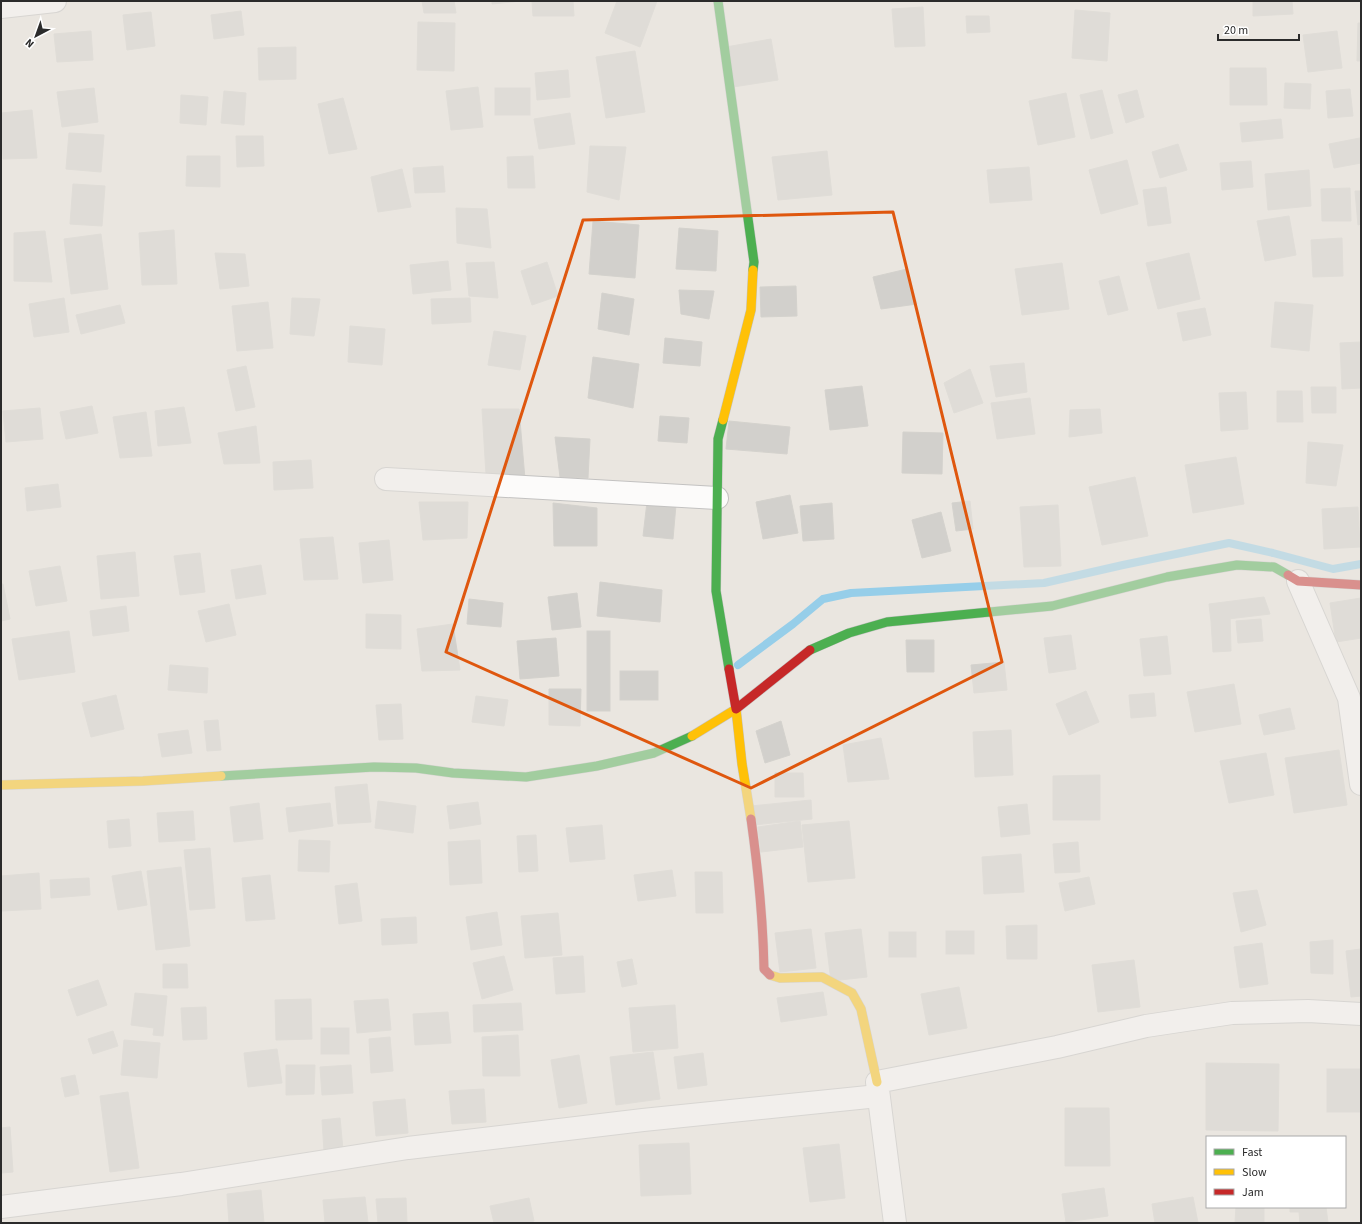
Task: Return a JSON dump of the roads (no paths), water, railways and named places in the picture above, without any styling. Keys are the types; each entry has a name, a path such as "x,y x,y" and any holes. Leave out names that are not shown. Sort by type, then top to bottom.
{"street":[{"path":"1,7 55,1"},
{"path":"718,1 754,262 751,310 718,439 716,591 736,709 742,764 756,855 763,924 764,969 770,975 780,978 822,977 852,993 861,1009 877,1089 895,1223"},
{"path":"386,479 717,498"},
{"path":"1,786 143,782 374,766 416,768 453,773 526,777 596,766 654,753 697,734 736,709 812,648 849,633 887,622 1052,606 1167,577 1237,565 1274,567 1298,581 1351,585 1361,584"},
{"path":"1298,581 1349,698 1361,784"},
{"path":"1,1207 181,1184 416,1147 643,1120 877,1089 1146,1026 1232,1013 1308,1011 1361,1014"}],"waterway":[{"path":"738,665 793,624 823,599 851,593 1044,583 1229,543 1333,569 1361,564"}]}
